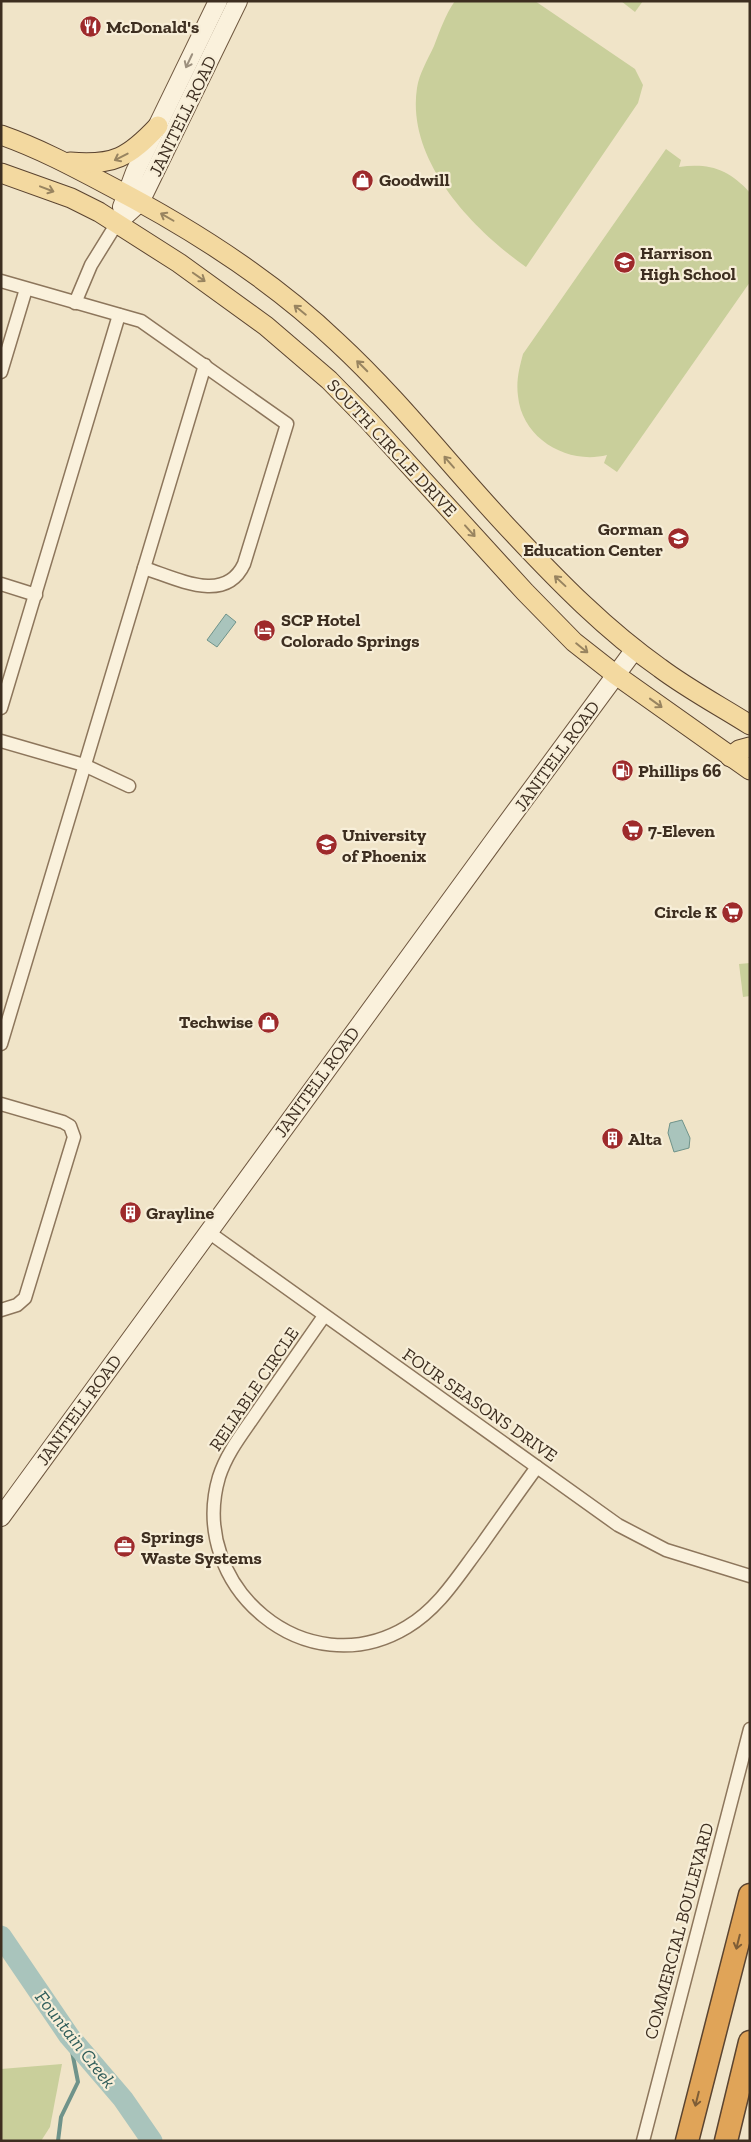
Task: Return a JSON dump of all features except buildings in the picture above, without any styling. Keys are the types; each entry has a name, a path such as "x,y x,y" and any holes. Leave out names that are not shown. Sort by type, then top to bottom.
{"highway":[{"path":"687,2141 750,1895"},
{"path":"726,2141 750,2042"}],"main road":[{"path":"62,162 93,164 115,161 132,152 158,126"},
{"name":"SOUTH CIRCLE DRIVE","path":"1,135 62,162 133,198 194,233 238,262 278,292 337,341 393,398 512,533 557,578 635,649 686,686 750,725"},
{"name":"SOUTH CIRCLE DRIVE","path":"1,173 70,198 117,223 234,301 329,380 554,623 616,675 750,770"},
{"path":"730,757 739,750 750,747"}],"street":[{"name":"JANITELL ROAD","path":"133,198 158,126 218,1"},
{"name":"JANITELL ROAD","path":"75,303 91,265 133,198 238,1"},
{"path":"1,281 146,324 287,424 244,564 233,581 215,587 203,586 144,568"},
{"path":"1,372 26,289"},
{"path":"1,708 119,315"},
{"path":"1,1044 205,365"},
{"path":"1,584 36,595"},
{"name":"JANITELL ROAD","path":"1,1517 95,1390 207,1231 635,649"},
{"path":"1,740 84,765 129,786"},
{"path":"1,1104 63,1122 70,1126 74,1137 26,1298 17,1305 1,1310"},
{"name":"FOUR SEASONS DRIVE","path":"207,1231 618,1525 666,1550 750,1576"},
{"name":"RELIABLE CIRCLE","path":"324,1316 231,1450 221,1471 215,1500 215,1538 228,1574 247,1602 271,1622 307,1640 339,1646 372,1641 405,1629 429,1611 449,1589 537,1467"},
{"name":"COMMERCIAL BOULEVARD","path":"643,2141 750,1729"}],"green space":[{"path":"455,1 535,1 635,69 643,85 638,103 526,267 505,251 465,213 447,190 432,166 422,141 416,115 418,83 446,17"},
{"path":"621,1 643,1 635,12"},
{"path":"666,149 681,160 679,167 700,166 718,170 734,178 750,193 750,282 617,472 604,463 607,455 577,456 549,445 538,436 528,425 521,411 517,391 518,375 523,354"},
{"path":"750,963 750,996 743,997 739,964"},
{"path":"62,2064 50,2127 41,2141 1,2141 1,2069"}],"water":[{"path":"226,614 236,622 217,647 207,640"},
{"path":"682,1120 690,1138 689,1148 674,1152 668,1133 670,1123"}],"waterway":[{"name":"Fountain Creek","path":"1,1936 69,2036 123,2099 152,2141"},
{"path":"58,2141 61,2117 78,2082 69,2036"}],"place":[{"name":"McDonald's","path":"90,27"},
{"name":"Goodwill","path":"363,180"},
{"name":"Harrison High School","path":"624,263"},
{"name":"Gorman Education Center","path":"679,539"},
{"name":"SCP Hotel Colorado Springs","path":"265,630"},
{"name":"Phillips 66","path":"622,771"},
{"name":"7-Eleven","path":"632,831"},
{"name":"University of Phoenix","path":"326,845"},
{"name":"Circle K","path":"733,912"},
{"name":"Techwise","path":"269,1022"},
{"name":"Alta","path":"612,1139"},
{"name":"Grayline","path":"130,1213"},
{"name":"Springs Waste Systems","path":"125,1547"}]}
